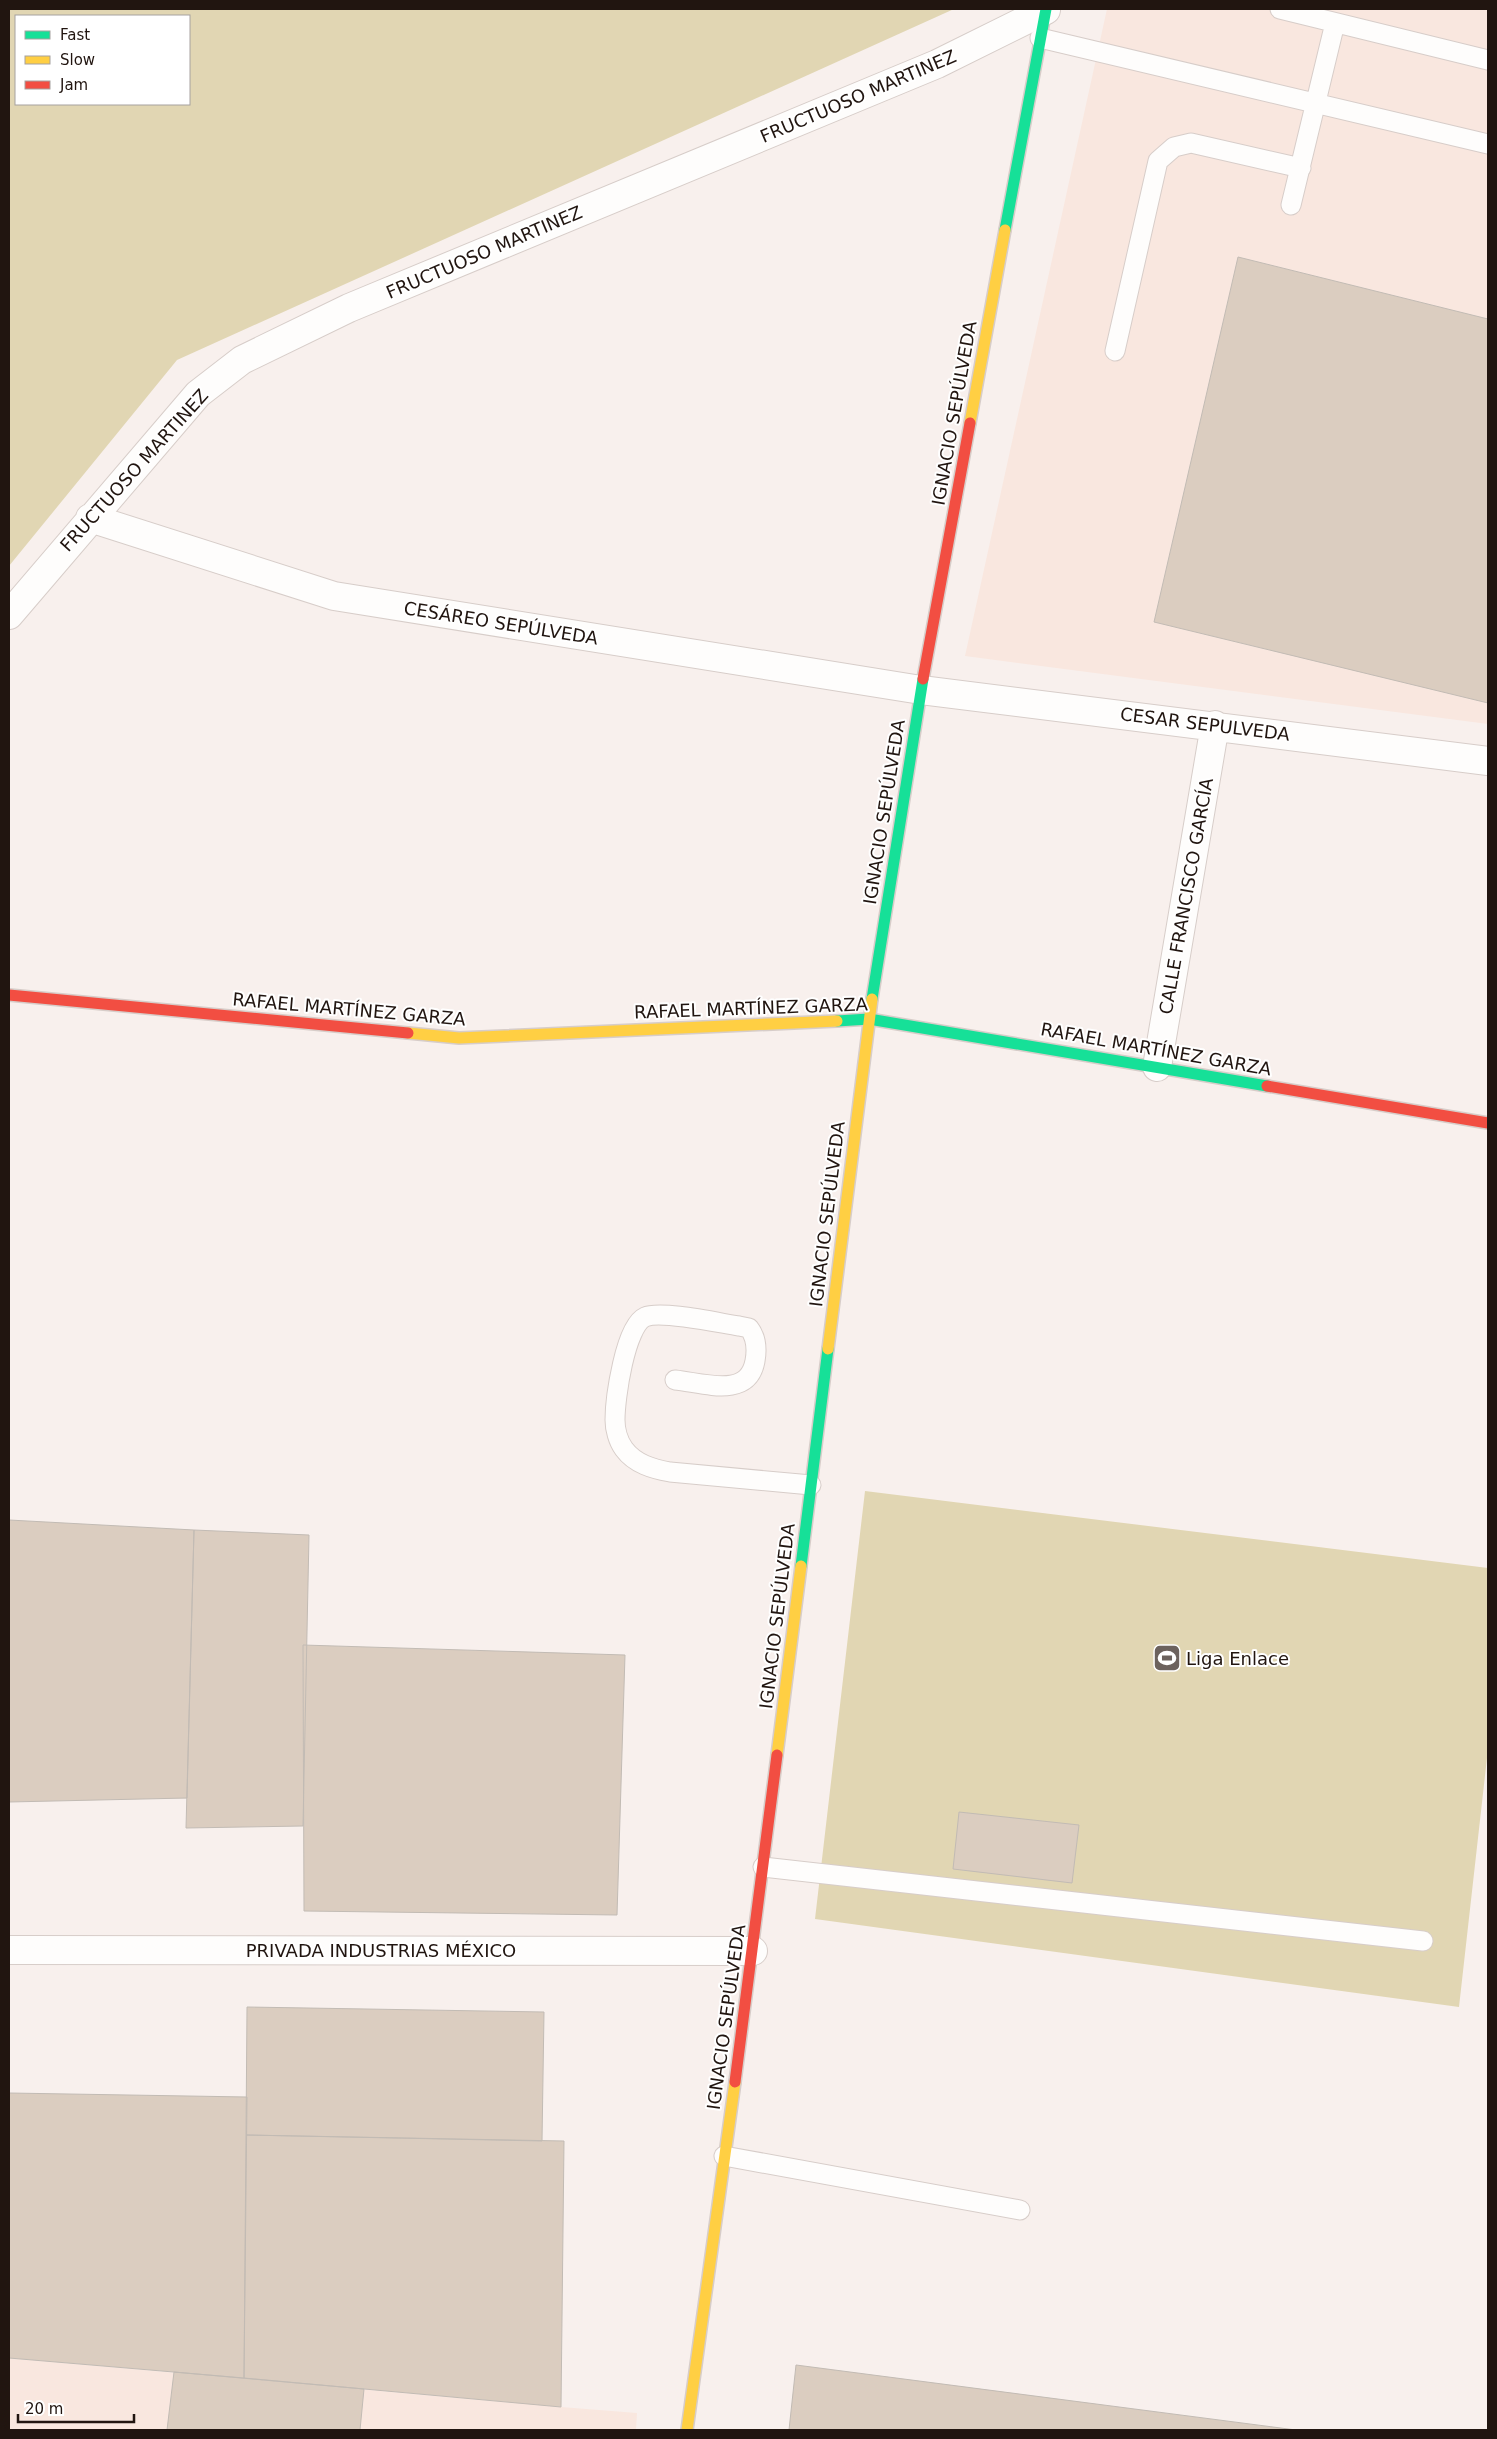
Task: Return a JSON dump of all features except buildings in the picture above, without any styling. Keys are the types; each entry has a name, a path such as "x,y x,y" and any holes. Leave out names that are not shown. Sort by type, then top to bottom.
{"main road":[{"name":"IGNACIO SEPÚLVEDA","path":"686,2430 764,1867 869,1019 921,690 1046,9"},
{"name":"RAFAEL MARTÍNEZ GARZA","path":"9,995 459,1038 869,1019 1488,1123"}],"street":[{"name":"FRUCTUOSO MARTINEZ","path":"9,615 198,394 242,360 349,308 937,64 1046,9"},
{"name":"CESÁREO SEPÚLVEDA","path":"90,518 334,596 921,690"},
{"name":"CESAR SEPULVEDA","path":"921,690 1215,725 1488,761"},
{"name":"CALLE FRANCISCO GARCÍA","path":"1157,1067 1215,725"},
{"name":"PRIVADA INDUSTRIAS MÉXICO","path":"9,1950 753,1951"}],"lane":[{"path":"1280,9 1313,13 1335,24 1488,60"},
{"path":"1291,205 1335,24"},
{"path":"1040,38 1488,144"},
{"path":"1115,351 1158,161 1174,147 1191,143 1301,168"},
{"path":"675,1380 733,1386 743,1383 753,1372 757,1352 753,1334 749,1328 661,1315 648,1316 639,1320 625,1349 615,1420 618,1436 624,1448 634,1459 649,1468 670,1472 811,1485"},
{"path":"764,1867 1423,1941"},
{"path":"724,2156 1020,2210"}],"shaded area":[{"path":"9,9 954,9 177,360 9,566"},
{"path":"1107,9 1488,9 1488,724 965,656"},
{"name":"Liga Enlace","path":"865,1491 1488,1568 1488,1749 1459,2007 815,1919"},
{"path":"9,2358 637,2413 636,2430 9,2430"}],"traffic: fast":[{"path":"1005,230 1046,9"},
{"path":"872,999 923,679"},
{"path":"837,1021 869,1019 1267,1086"},
{"path":"801,1566 828,1349"}],"traffic: slow":[{"path":"970,423 1005,230"},
{"path":"828,1349 872,999"},
{"path":"408,1033 459,1038 837,1021"},
{"path":"777,1755 801,1566"},
{"path":"687,2430 735,2082"}],"traffic: jam":[{"path":"923,679 970,423"},
{"path":"9,995 408,1033"},
{"path":"1267,1086 1488,1123"},
{"path":"735,2082 777,1755"}],"place":[{"name":"Liga Enlace","path":"1167,1658"}]}
